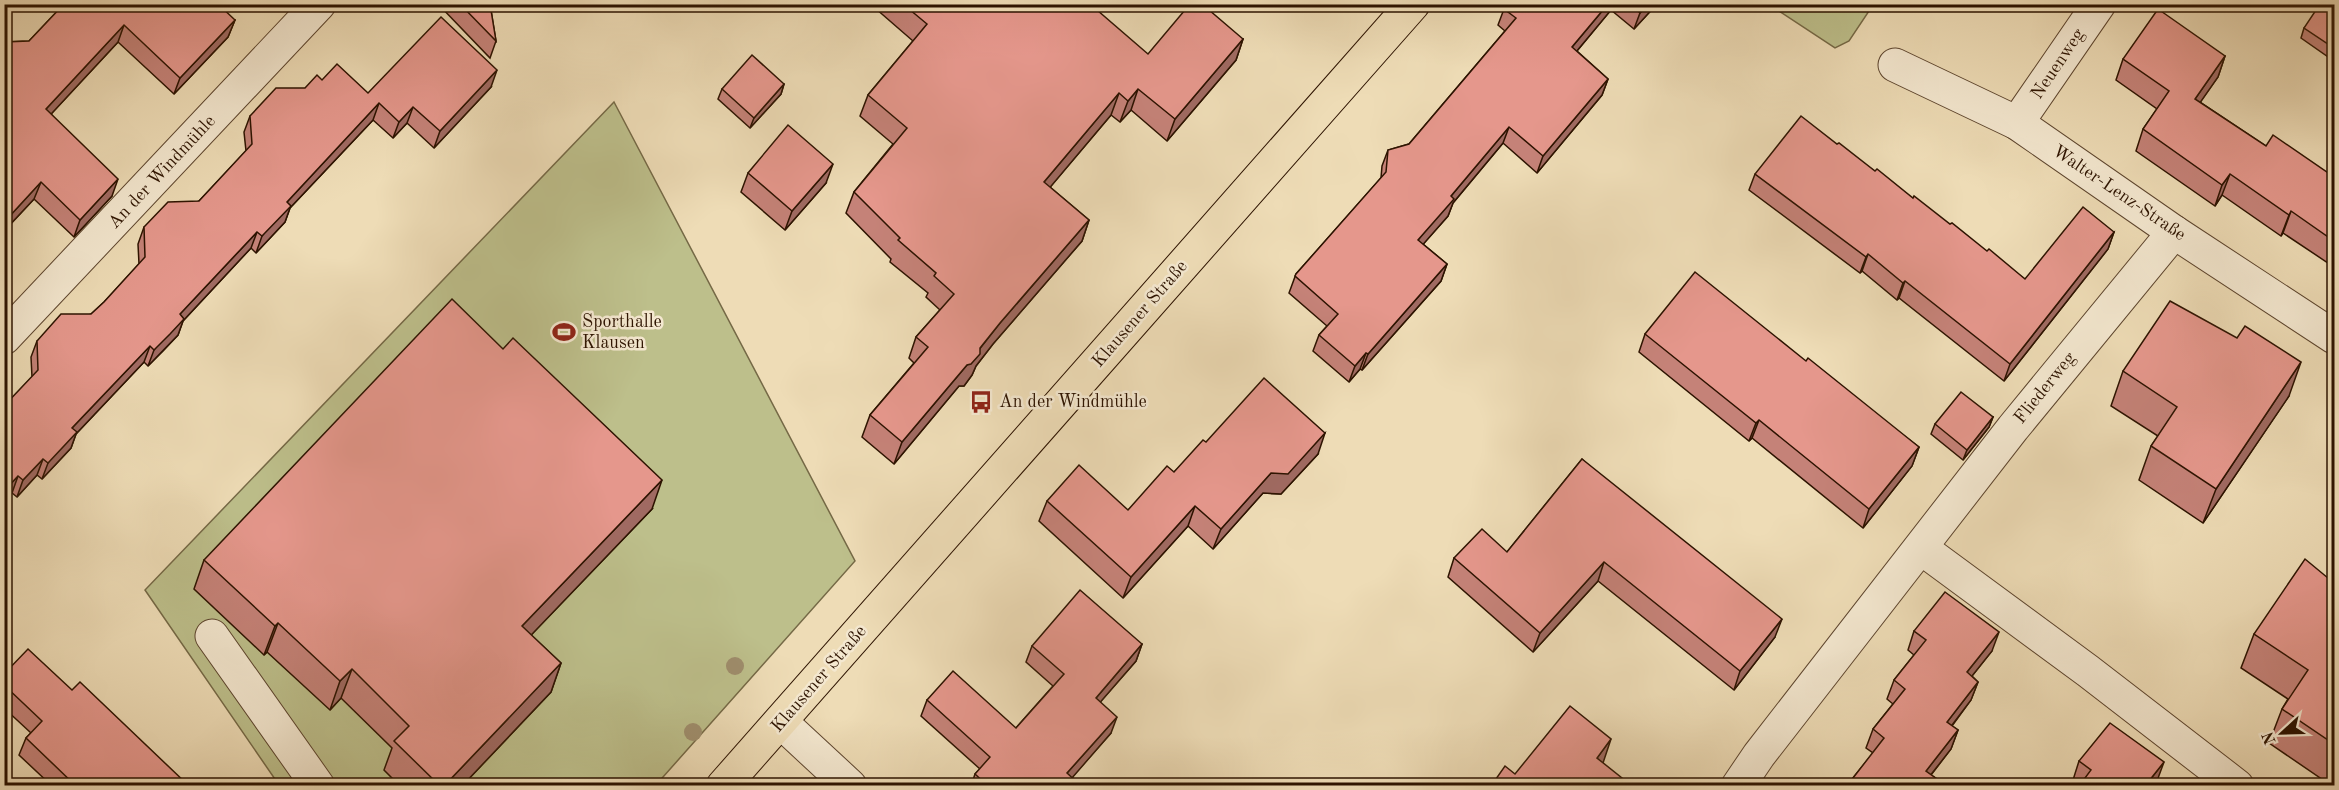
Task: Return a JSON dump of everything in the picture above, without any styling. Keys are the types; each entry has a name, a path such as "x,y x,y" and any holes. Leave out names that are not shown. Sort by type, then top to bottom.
{"main road":[{"name":"Klausener Straße","path":"723,786 1413,4"}],"street":[{"name":"An der Windmühle","path":"4,338 192,141 318,4"},
{"name":"Neuenweg","path":"2017,123 2098,4"},
{"name":"Walter-Lenz-Straße","path":"1895,65 2017,123 2174,232 2334,337"},
{"name":"Fliederweg","path":"1738,786 1759,755 2013,428 2174,232"},
{"path":"1921,548 2088,671 2237,786"},
{"path":"212,636 318,786"},
{"path":"781,722 850,786"}],"green space":[{"path":"1770,5 1873,5 1849,41 1835,48"},
{"name":"Sporthalle Klausen","path":"614,102 855,561 655,786 279,785 145,590"}],"building":[{"path":"64,4 218,4 235,20 180,78 124,25 46,109 118,179 80,220 41,182 7,219 4,217 4,160 9,155 4,150 4,42 29,41"},
{"path":"460,4 490,4 496,41"},
{"path":"903,4 966,4 971,8 974,4 1090,4 1148,54 1190,4 1202,4 1243,39 1175,119 1138,89 1128,101 1119,93 1044,182 1089,220 1000,323 980,348 980,354 971,364 967,365 902,442 870,415 928,347 916,337 954,294 934,276 936,273 898,240 900,238 854,192 907,128 868,95 927,24"},
{"path":"1507,4 1608,4 1572,47 1608,79 1543,156 1509,127 1451,196 1454,199 1418,240 1447,264 1355,366 1319,335 1338,314 1295,276 1386,172 1388,150 1409,144 1516,18 1504,9"},
{"path":"1631,4 1648,4 1640,13"},
{"path":"2320,4 2334,4 2334,48 2304,28"},
{"path":"2158,9 2225,56 2195,99 2266,146 2273,135 2334,177 2334,241 2291,211 2289,215 2230,174 2222,185 2143,129 2169,91 2123,59"},
{"path":"441,17 497,70 440,131 413,107 399,122 379,103 287,202 291,206 262,236 257,232 180,314 184,319 170,334 154,350 150,346 72,428 77,432 48,463 43,459 23,480 18,476 4,491 4,406 38,370 37,341 61,314 91,314 104,302 145,257 144,227 168,202 199,201 252,144 250,116 276,88 305,88 317,75 322,80 337,64 368,93"},
{"path":"752,55 784,84 754,118 722,89"},
{"path":"1801,116 1875,171 1877,169 1913,198 1914,196 1950,224 1952,223 1987,251 1989,249 2025,279 2083,207 2114,232 2010,364 1905,281 1903,283 1868,254 1866,257 1755,174"},
{"path":"788,125 833,164 792,211 748,173"},
{"path":"1695,272 1919,447 1869,509 1759,420 1756,423 1645,334"},
{"path":"452,299 503,349 513,338 662,480 522,626 561,663 444,786 440,786 394,741 409,726 352,669 340,681 278,623 275,626 204,560"},
{"path":"2170,301 2237,338 2245,326 2301,362 2216,489 2151,446 2177,407 2123,371"},
{"path":"1264,378 1325,433 1288,474 1271,473 1221,529 1195,506 1131,577 1047,501 1079,465 1128,510 1167,466 1174,472 1203,440 1206,442"},
{"path":"1961,392 1993,417 1967,450 1935,424"},
{"path":"1582,459 1782,619 1740,671 1604,562 1540,633 1454,558 1482,529 1507,552"},
{"path":"2305,559 2334,583 2334,744 2282,709 2308,670 2254,634"},
{"path":"1080,590 1142,644 1096,698 1117,717 1067,773 1081,786 988,786 975,774 990,757 927,700 953,671 1016,728 1064,674 1032,646"},
{"path":"1945,592 1999,632 1967,672 1978,682 1947,722 1958,730 1926,771 1937,779 1932,786 1862,786 1853,778 1884,738 1873,729 1905,689 1894,680 1926,640 1914,631"},
{"path":"28,649 72,690 80,682 189,786 76,786 26,738 42,721 4,685 4,674"},
{"path":"1570,706 1611,739 1597,758 1632,786 1491,786 1505,766 1515,774"},
{"path":"2110,723 2164,762 2145,786 2079,786 2091,770 2079,761"}],"place":[{"name":"Sporthalle Klausen","path":"564,332"},
{"name":"An der Windmühle","path":"981,402"}]}
